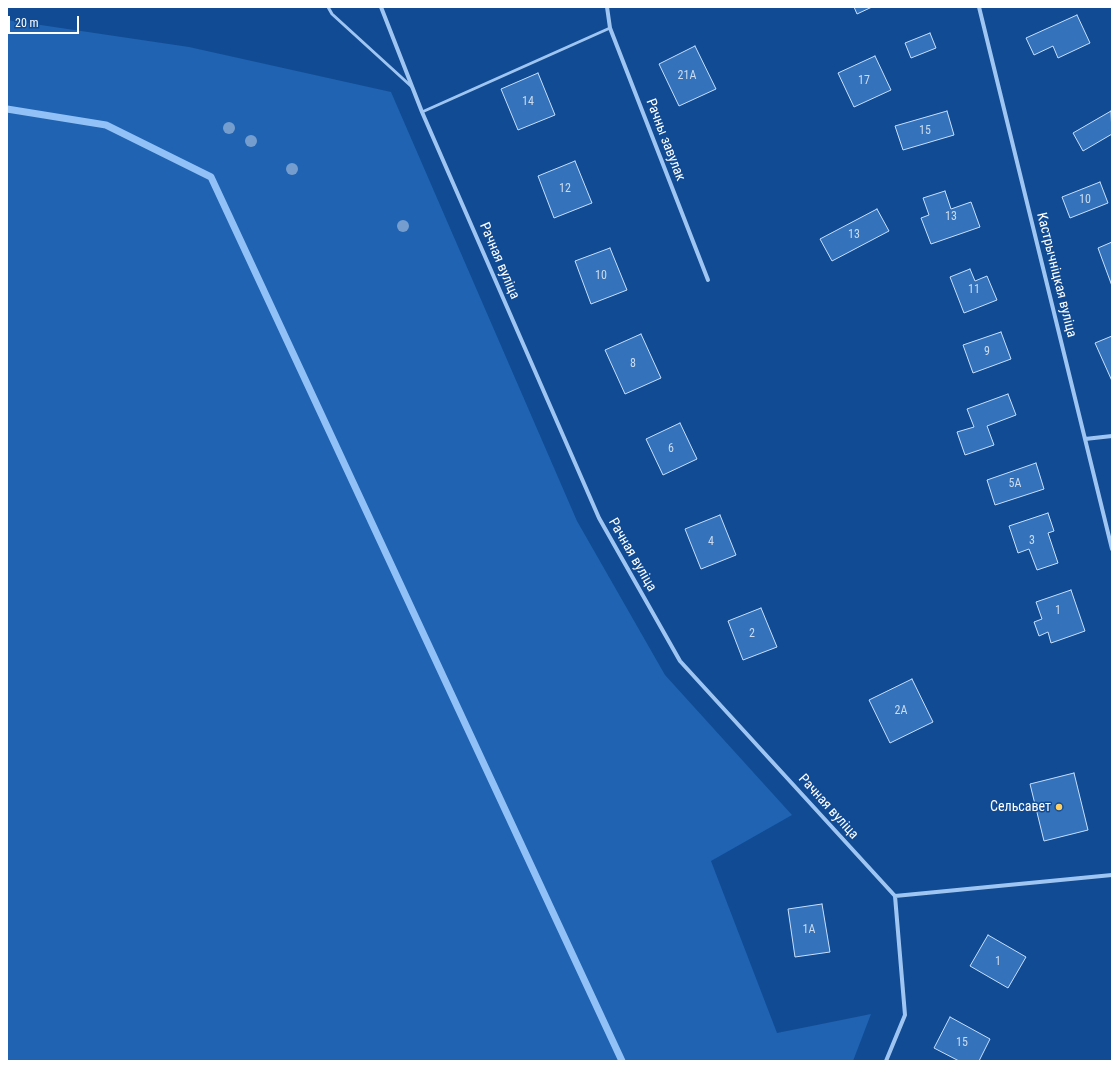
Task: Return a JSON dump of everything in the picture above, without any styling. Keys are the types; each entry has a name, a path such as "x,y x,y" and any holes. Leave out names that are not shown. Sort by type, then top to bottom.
{"street":[{"name":"Рачная вуліца","path":"381,7 422,112 599,518 680,661 895,896"},
{"name":"Рачны завулак","path":"607,7 610,28 708,280"},
{"name":"Кастрычніцкая вуліца","path":"979,7 1112,549"},
{"path":"1085,439 1112,436"},
{"path":"886,1061 905,1015 895,896 1112,875"}],"lane":[{"path":"328,7 332,14 412,88"},
{"path":"422,112 610,28"}],"shaded area":[{"path":"7,20 189,47 391,92 577,521 665,675 792,815 711,861 777,1033 871,1014 853,1061 7,1061"}],"building":[{"path":"854,7 872,7 857,14"},
{"path":"1077,15 1090,43 1058,58 1053,46 1034,55 1026,38"},
{"path":"930,33 936,48 911,58 905,43"},
{"path":"695,46 716,89 679,106 659,64"},
{"path":"875,56 891,90 854,107 838,73"},
{"path":"538,73 555,115 518,130 501,89"},
{"path":"947,111 954,135 903,150 895,126"},
{"path":"1111,111 1112,134 1083,151 1073,133"},
{"path":"575,161 592,203 554,218 538,176"},
{"path":"1100,182 1108,203 1070,218 1062,197"},
{"path":"945,191 951,209 971,202 980,227 931,244 921,218 929,215 923,198"},
{"path":"877,209 889,231 832,261 820,239"},
{"path":"1112,242 1112,286 1098,248"},
{"path":"610,248 627,290 591,304 575,261"},
{"path":"970,269 975,281 987,276 997,300 964,313 950,277"},
{"path":"1001,332 1011,359 973,373 963,345"},
{"path":"641,334 661,378 625,394 605,350"},
{"path":"1112,336 1112,381 1095,343"},
{"path":"1008,394 1016,415 987,426 994,445 965,455 957,432 974,427 967,409"},
{"path":"680,423 697,459 663,475 646,439"},
{"path":"1036,463 1044,489 995,505 987,480"},
{"path":"1048,513 1054,531 1048,533 1058,563 1037,570 1029,549 1018,553 1009,526"},
{"path":"720,515 736,555 701,569 685,529"},
{"path":"1071,590 1085,631 1051,643 1048,632 1039,636 1034,622 1042,619 1036,602"},
{"path":"761,608 777,647 743,660 728,621"},
{"path":"912,679 933,722 890,743 869,700"},
{"name":"Сельсавет","path":"1074,773 1088,830 1044,841 1030,784"},
{"path":"822,904 830,952 795,957 788,909"},
{"path":"988,935 1026,957 1008,988 970,966"},
{"path":"950,1017 990,1039 979,1061 959,1061 934,1048"}],"waterway":[{"path":"7,109 106,125 211,177 622,1061"}],"place":[{"name":"Сельсавет","path":"1059,807"}]}
